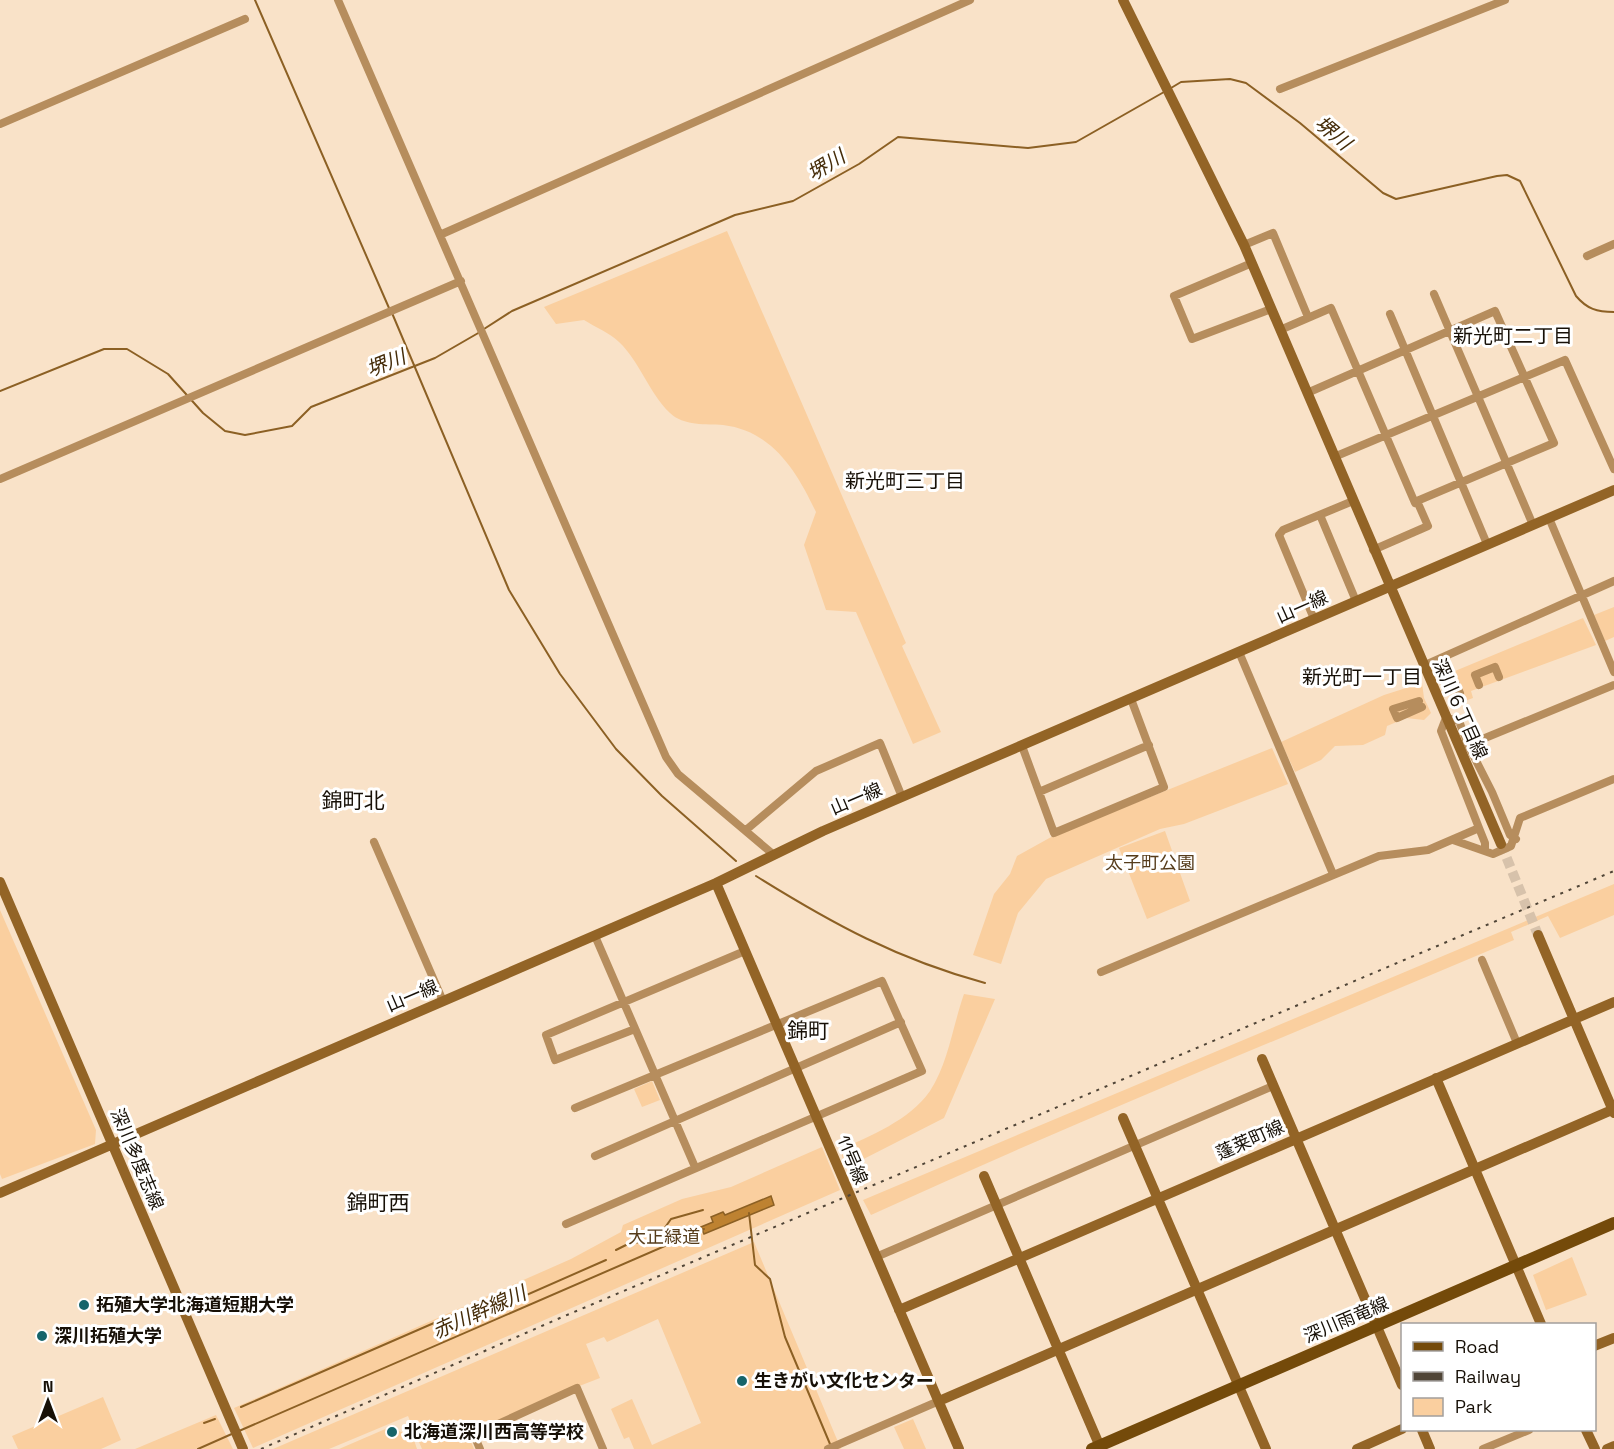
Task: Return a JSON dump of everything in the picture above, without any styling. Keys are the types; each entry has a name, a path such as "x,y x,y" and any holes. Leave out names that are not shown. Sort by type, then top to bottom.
{"main road":[{"name":"深川雨竜線","path":"1098,1448 1614,1223"}],"street":[{"path":"338,0 442,234 666,757 678,774 774,855"},
{"path":"442,234 970,0"},
{"name":"深川６丁目線","path":"1123,0 1244,245 1500,844"},
{"path":"1280,89 1505,0"},
{"path":"0,124 245,19"},
{"path":"1244,245 1273,233 1308,317"},
{"path":"1587,256 1614,244"},
{"path":"1252,263 1174,296 1192,339 1271,309"},
{"path":"0,479 461,281"},
{"path":"1434,294 1533,525"},
{"path":"1280,330 1331,308 1357,371 1414,503 1554,443 1495,311 1451,331 1357,371 1307,393"},
{"path":"1390,314 1487,544"},
{"path":"1334,457 1565,360 1614,469"},
{"name":"山一線","path":"0,1193 716,883 902,797 1614,490"},
{"path":"1314,619 1279,535 1283,530 1353,501"},
{"path":"1373,550 1428,526 1417,501"},
{"path":"1320,515 1356,601"},
{"path":"1549,518 1614,672"},
{"path":"1423,666 1614,581"},
{"path":"1239,652 1333,874"},
{"path":"1479,685 1475,675 1495,667 1499,677"},
{"path":"1450,687 1456,684 1460,693"},
{"path":"1468,745 1614,685"},
{"path":"1022,746 1054,832 1164,788 1131,699"},
{"path":"1485,851 1485,843 1441,731 1446,718 1458,721 1510,835 1516,839"},
{"path":"746,830 816,771 880,743 902,797"},
{"path":"1038,792 1149,745"},
{"path":"1453,840 1493,854 1511,846 1516,839 1520,819 1614,779"},
{"path":"1101,972 1379,856 1415,854 1479,828"},
{"path":"374,842 443,1001"},
{"name":"深川多度志線","path":"0,882 243,1449"},
{"name":"11号線","path":"716,883 959,1449"},
{"path":"828,1449 1334,1229 1614,1111 1538,934"},
{"path":"595,936 695,1167"},
{"path":"635,1029 555,1060 546,1035 745,951"},
{"path":"1482,960 1517,1043"},
{"path":"566,1224 922,1071 882,981 575,1108"},
{"name":"蓬莱町線","path":"899,1310 1614,1002"},
{"path":"595,1156 796,1070 901,1022"},
{"path":"1262,1059 1401,1383"},
{"path":"1436,1078 1473,1170 1541,1323"},
{"path":"876,1257 1274,1086"},
{"path":"1123,1118 1266,1449"},
{"path":"984,1176 1059,1349 1098,1448"},
{"path":"1596,1345 1614,1338"},
{"path":"480,1449 474,1435 577,1389 603,1449"},
{"path":"1357,1449 1401,1429"},
{"path":"1422,1431 1430,1449"},
{"path":"1483,1449 1527,1431"},
{"path":"1586,1431 1595,1449"},
{"path":"1606,1449 1614,1446"}],"green space":[{"path":"727,231 906,643 902,646 941,732 913,744 856,612 826,610 804,545 816,512 800,482 781,456 756,436 741,429 688,422 675,417 656,396 633,359 615,339 584,320 556,324 544,307"},
{"path":"1614,607 1614,637 1605,641 1594,615"},
{"path":"1583,618 1596,645 1471,691 1473,698 1454,705 1443,676"},
{"path":"1422,683 1424,698 1431,713 1424,720 1406,718 1387,726 1385,735 1363,745 1335,746 1321,760 1295,772 1281,742 1384,695"},
{"path":"1272,748 1288,784 1184,824 1160,829 1046,879 1018,913 1001,964 973,955 994,894 1010,874 1017,856 1053,836"},
{"name":"太子町公園","path":"1165,831 1190,901 1147,919 1119,848"},
{"path":"1614,884 1614,915 1560,938 1548,916 1511,932 1514,940 1111,1109 871,1215 863,1200"},
{"path":"0,910 96,1130 95,1144 2,1179 0,1174"},
{"path":"964,994 995,999 944,1118 846,1168 840,1150 877,1133 900,1119 921,1102 930,1091 946,1057"},
{"path":"652,1081 660,1100 642,1107 634,1089"},
{"name":"大正緑道","path":"822,1147 840,1190 253,1448 234,1408 571,1259 621,1232 623,1225 682,1199 731,1187"},
{"path":"754,1242 841,1449 634,1449 629,1437 624,1439 611,1409 632,1399 652,1445 701,1423 658,1319 607,1342 604,1337 586,1344 600,1378 538,1402 468,1435 474,1449 422,1449 408,1416 329,1449 273,1449"},
{"path":"1572,1257 1587,1295 1546,1310 1533,1275"},
{"path":"103,1397 121,1440 101,1449 18,1449 12,1436"},
{"path":"216,1415 233,1449 135,1449"},
{"path":"913,1419 926,1449 904,1449 894,1427"},
{"name":"北海道深川西高等学校","path":"390,1427 413,1437 417,1449 339,1449"}],"shaded area":[{"path":"771,1196 774,1205 704,1234 701,1227 713,1222 711,1217 723,1212 725,1215"}],"waterway":[{"path":"255,0 389,308"},
{"name":"堺川","path":"1171,88 1181,82 1230,79 1246,83 1300,123 1383,193 1396,199 1497,176 1507,175 1520,181 1576,296 1593,309 1614,312"},
{"name":"堺川","path":"484,329 512,311 735,215 793,201 859,164 898,137 1028,148 1076,142 1164,92"},
{"path":"392,313 509,590 560,674 616,749 662,796 736,861"},
{"name":"堺川","path":"0,391 104,349 127,349 168,374 203,413 225,431 245,435 292,426 311,407 435,358 480,332"},
{"path":"756,876 812,910 866,938 923,963 985,983"},
{"path":"616,1250 630,1243 644,1242 659,1236 671,1219 703,1210"},
{"path":"749,1213 755,1265 770,1279 785,1337 830,1444"},
{"name":"赤川幹線川","path":"239,1431 704,1229"},
{"path":"499,1307 606,1260"},
{"path":"241,1407 473,1306 487,1306"},
{"path":"204,1423 215,1419"},
{"name":"赤川幹線川","path":"198,1449 234,1433"}],"tunnel":[{"path":"1501,844 1538,935"}],"railway":[{"path":"261,1449 560,1318 1614,871"}],"place":[{"name":"拓殖大学北海道短期大学","path":"84,1305"},
{"name":"深川拓殖大学","path":"42,1336"},
{"name":"生きがい文化センター","path":"742,1381"},
{"name":"北海道深川西高等学校","path":"392,1432"}],"district":[{"name":"新光町二丁目","path":"1513,336"},
{"name":"新光町三丁目","path":"905,481"},
{"name":"新光町一丁目","path":"1362,677"},
{"name":"錦町北","path":"353,801"},
{"name":"錦町","path":"808,1031"},
{"name":"錦町西","path":"378,1203"}]}
